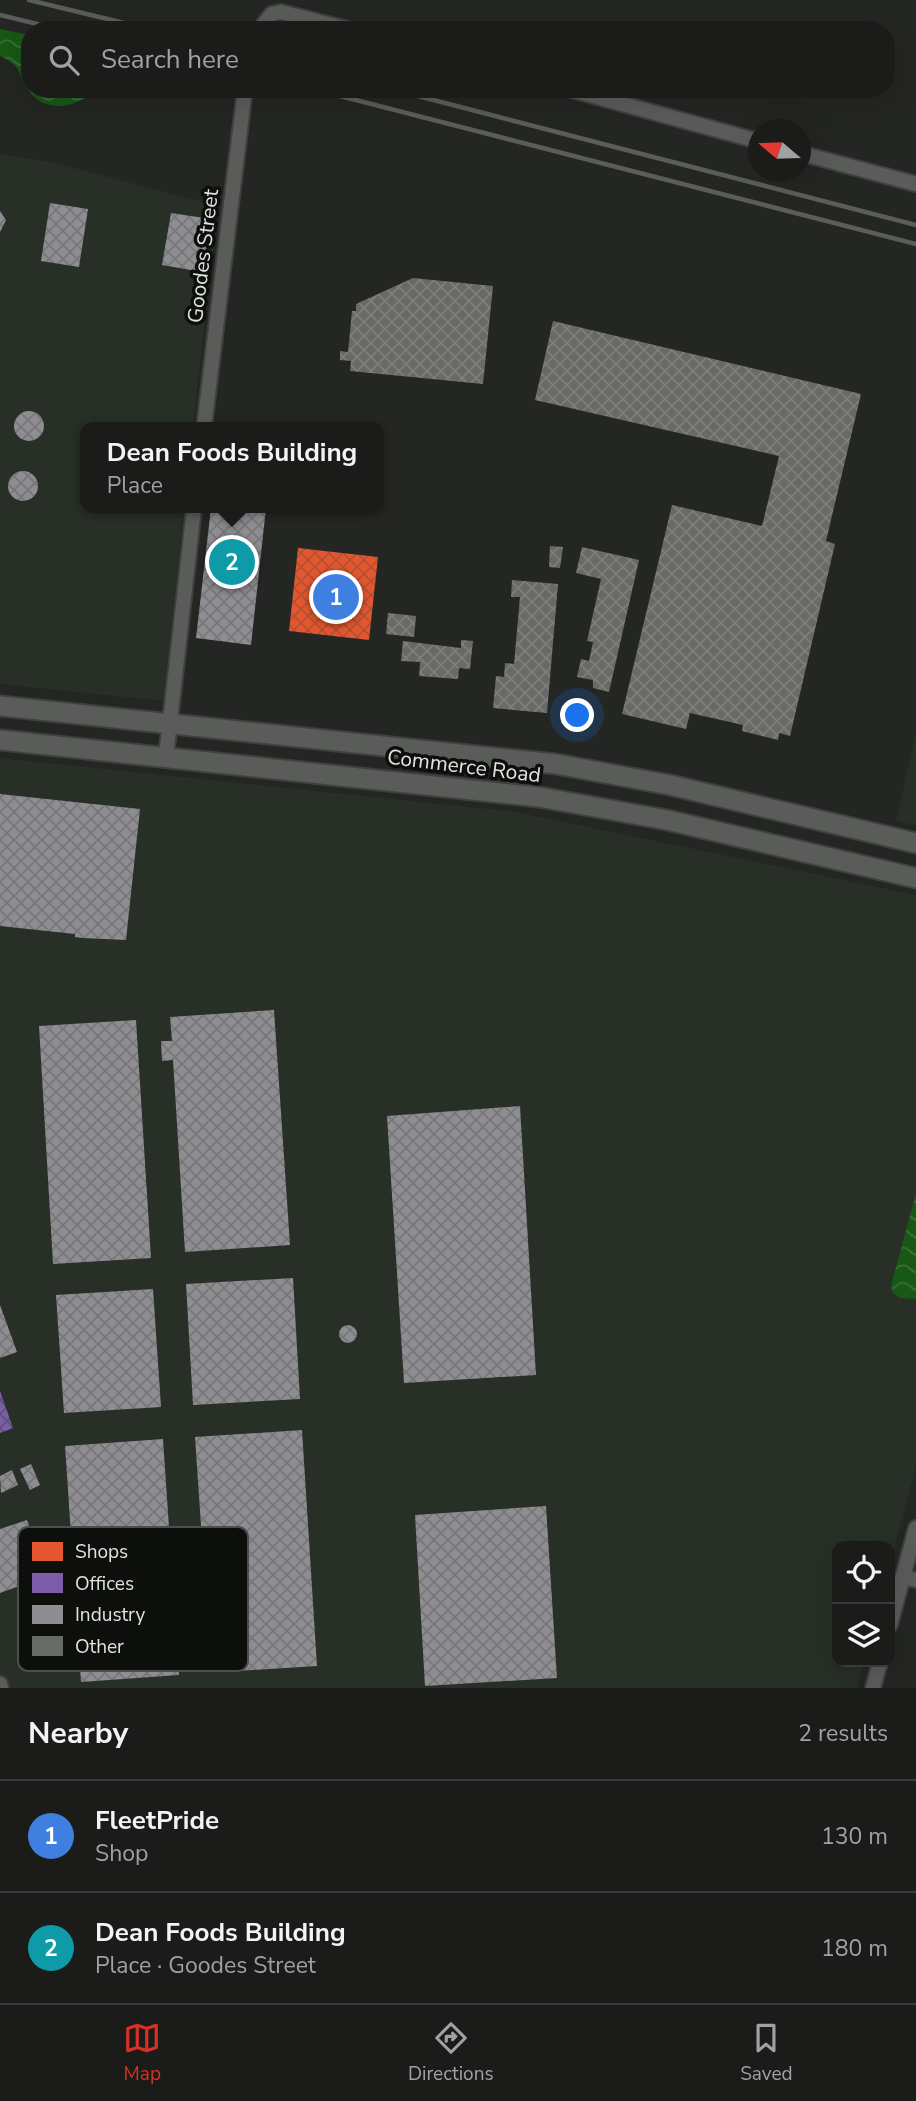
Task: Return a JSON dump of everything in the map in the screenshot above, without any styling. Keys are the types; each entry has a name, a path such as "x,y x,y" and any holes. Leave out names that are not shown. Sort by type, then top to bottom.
{"main road":[{"name":"Commerce Road","path":"0,706 556,764 670,785 916,842"},
{"name":"Commerce Road","path":"0,740 565,801 692,825 916,878"}],"street":[{"path":"266,21 272,13 281,12 316,21"},
{"name":"Goodes Street","path":"205,422 244,98"},
{"path":"601,98 748,138"},
{"path":"811,156 916,184"},
{"path":"166,757 193,513"},
{"path":"895,1613 909,1579 916,1528"},
{"path":"873,1688 879,1667"}],"shaded area":[{"path":"0,154 55,163 218,206 194,422 80,422 80,513 183,513 163,701 0,684"},
{"path":"916,733 916,825 896,821"},
{"path":"0,758 516,812 916,895 916,1466 895,1545 895,1541 832,1541 832,1667 863,1667 857,1688 0,1688"}],"water":[{"path":"0,29 21,33 21,76 13,64 0,56"},
{"path":"36,98 85,98 63,106 54,106"},
{"path":"916,1193 916,1299 900,1298 893,1293 891,1286"}],"building: Shops":[{"path":"298,548 378,557 369,640 289,631"}],"building: Offices":[{"path":"0,1391 13,1428 0,1433"}],"building: Industry":[{"path":"50,203 88,209 79,267 41,261"},
{"path":"0,211 6,220 0,232"},
{"path":"171,213 211,219 202,272 162,265"},
{"path":"29,411 35,412 43,420 43,432 35,440 29,441 23,440 15,432 14,426 15,420 23,412"},
{"path":"23,471 29,472 37,480 37,492 29,500 23,501 17,500 9,492 8,486 9,480 17,472"},
{"path":"210,513 265,513 251,645 196,638"},
{"path":"0,794 140,809 126,940 83,938 75,937 75,934 0,926"},
{"path":"274,1010 290,1245 185,1252 173,1060 162,1061 161,1041 172,1041 170,1017"},
{"path":"136,1020 151,1258 53,1264 39,1026"},
{"path":"520,1106 536,1375 404,1383 387,1116"},
{"path":"293,1278 300,1399 193,1405 186,1284"},
{"path":"153,1289 161,1407 64,1413 56,1295"},
{"path":"0,1305 17,1352 0,1358"},
{"path":"348,1325 354,1328 357,1334 354,1340 348,1343 342,1340 339,1334 342,1328"},
{"path":"302,1430 317,1666 248,1670 248,1527 201,1527 195,1437"},
{"path":"163,1439 169,1527 70,1527 65,1446"},
{"path":"31,1464 40,1485 30,1490 20,1469"},
{"path":"12,1470 18,1485 1,1493 0,1476"},
{"path":"546,1506 557,1678 425,1686 415,1515"},
{"path":"27,1520 30,1527 18,1527 18,1586 0,1593 0,1529"},
{"path":"80,1671 179,1671 179,1675 81,1682"}],"building: Other":[{"path":"413,278 493,286 483,384 350,371 351,361 340,360 340,351 348,352 352,311 356,311 356,304"},
{"path":"553,321 861,394 826,541 835,544 790,736 779,733 778,740 742,731 743,725 690,713 686,729 622,714 672,505 762,526 779,456 535,400"},
{"path":"550,546 563,547 560,568 549,567"},
{"path":"582,547 639,560 609,692 593,688 593,680 577,677 581,659 589,661 593,642 587,641 601,579 576,573"},
{"path":"512,580 558,584 547,713 493,708 496,676 504,677 505,663 514,664 520,597 511,597"},
{"path":"388,613 416,616 414,637 386,634"},
{"path":"461,640 473,641 470,669 459,668 458,679 419,676 420,662 401,661 403,641 461,648"}],"railway":[{"path":"29,0 116,21"},
{"path":"0,15 25,21"},
{"path":"348,98 916,244"},
{"path":"426,98 916,225"}],"place":[{"name":"Dean Foods Building","path":"232,562"},
{"name":"FleetPride","path":"336,597"}]}
